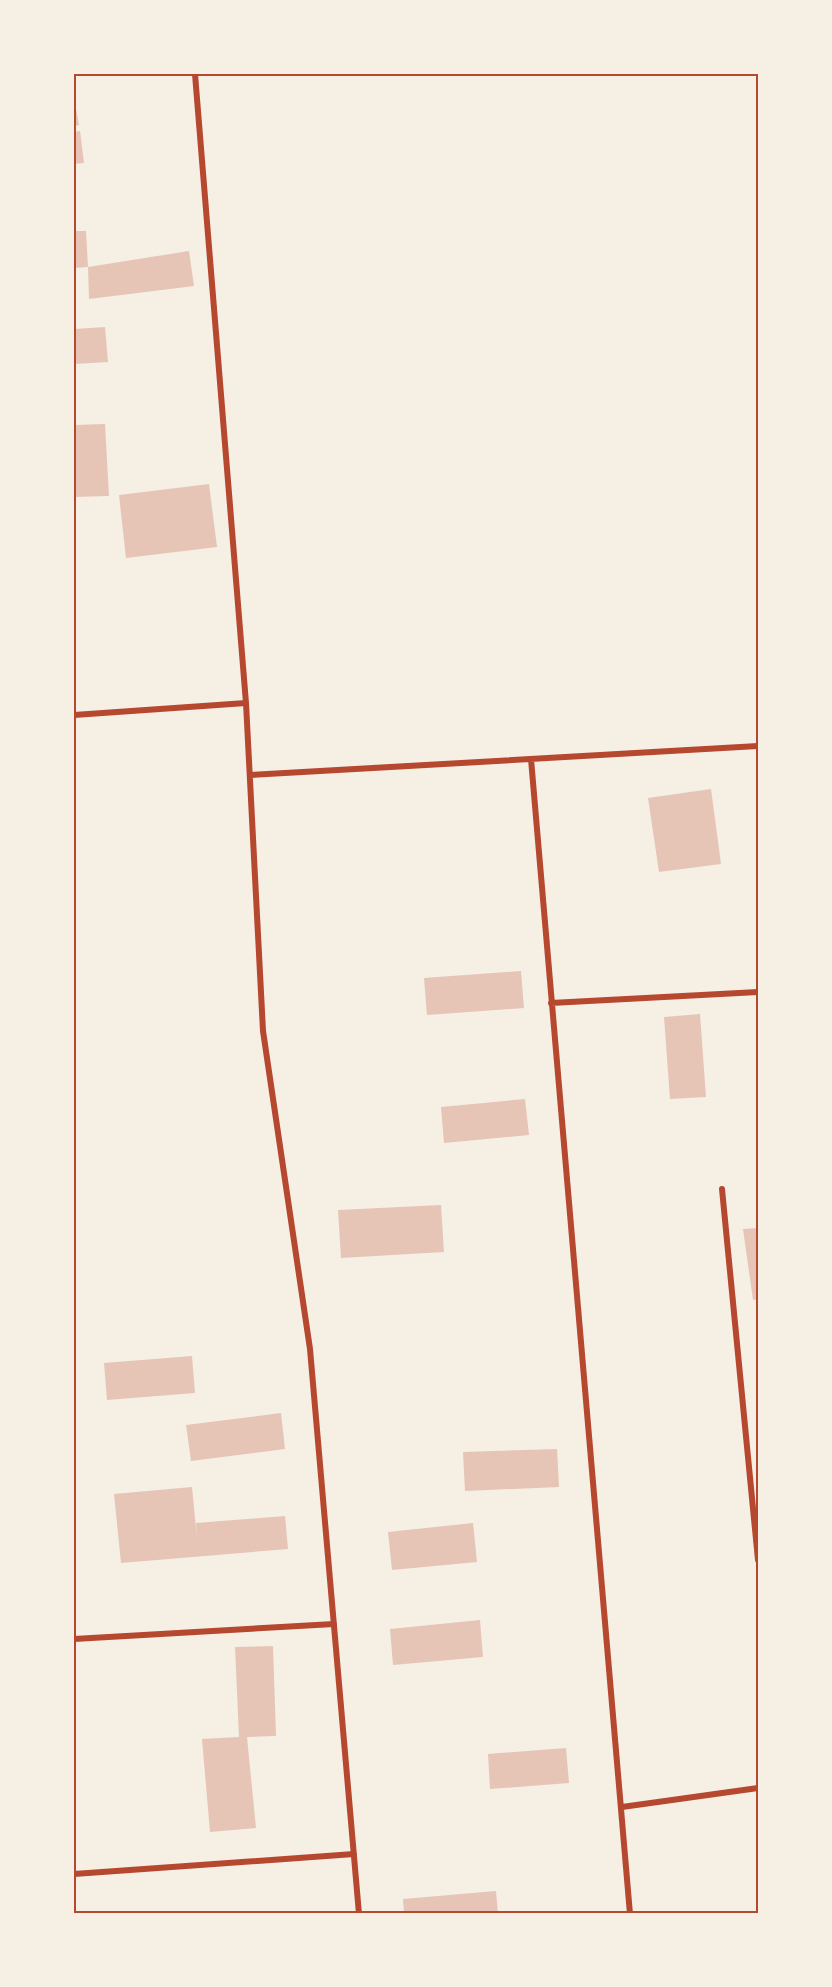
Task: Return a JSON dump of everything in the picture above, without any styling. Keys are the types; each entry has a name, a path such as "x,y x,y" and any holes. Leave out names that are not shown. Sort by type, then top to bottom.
{"street":[{"path":"195,74 246,703 263,1031 310,1349 360,1914"},
{"path":"74,715 246,703"},
{"path":"250,775 759,746"},
{"path":"531,759 630,1914"},
{"path":"551,1003 759,992"},
{"path":"722,1189 755,1498 759,1560"},
{"path":"74,1640 334,1624"},
{"path":"622,1807 759,1788"},
{"path":"74,1874 354,1854"}],"building":[{"path":"74,98 79,125 74,126"},
{"path":"80,131 84,163 74,164 74,132"},
{"path":"74,231 86,231 88,267 74,268"},
{"path":"189,251 194,286 89,299 88,267"},
{"path":"105,327 108,362 74,364 74,329"},
{"path":"105,424 109,496 74,497 74,425"},
{"path":"209,484 217,547 126,558 119,495"},
{"path":"711,789 721,864 659,872 648,798"},
{"path":"521,971 524,1008 427,1015 424,978"},
{"path":"700,1014 706,1097 670,1099 664,1017"},
{"path":"525,1099 529,1135 444,1143 441,1107"},
{"path":"441,1205 444,1252 341,1258 338,1210"},
{"path":"758,1228 758,1299 753,1300 743,1229"},
{"path":"192,1356 195,1393 107,1400 104,1363"},
{"path":"281,1413 285,1449 191,1461 186,1425"},
{"path":"557,1449 559,1487 465,1491 463,1452"},
{"path":"192,1487 197,1538 196,1523 285,1516 288,1549 121,1563 114,1494"},
{"path":"473,1523 477,1562 392,1570 388,1532"},
{"path":"480,1620 483,1657 393,1665 390,1629"},
{"path":"273,1646 276,1736 247,1737 256,1828 210,1832 202,1739 239,1737 235,1647"},
{"path":"566,1748 569,1783 490,1789 488,1754"},
{"path":"496,1891 498,1914 404,1914 403,1899"}]}
